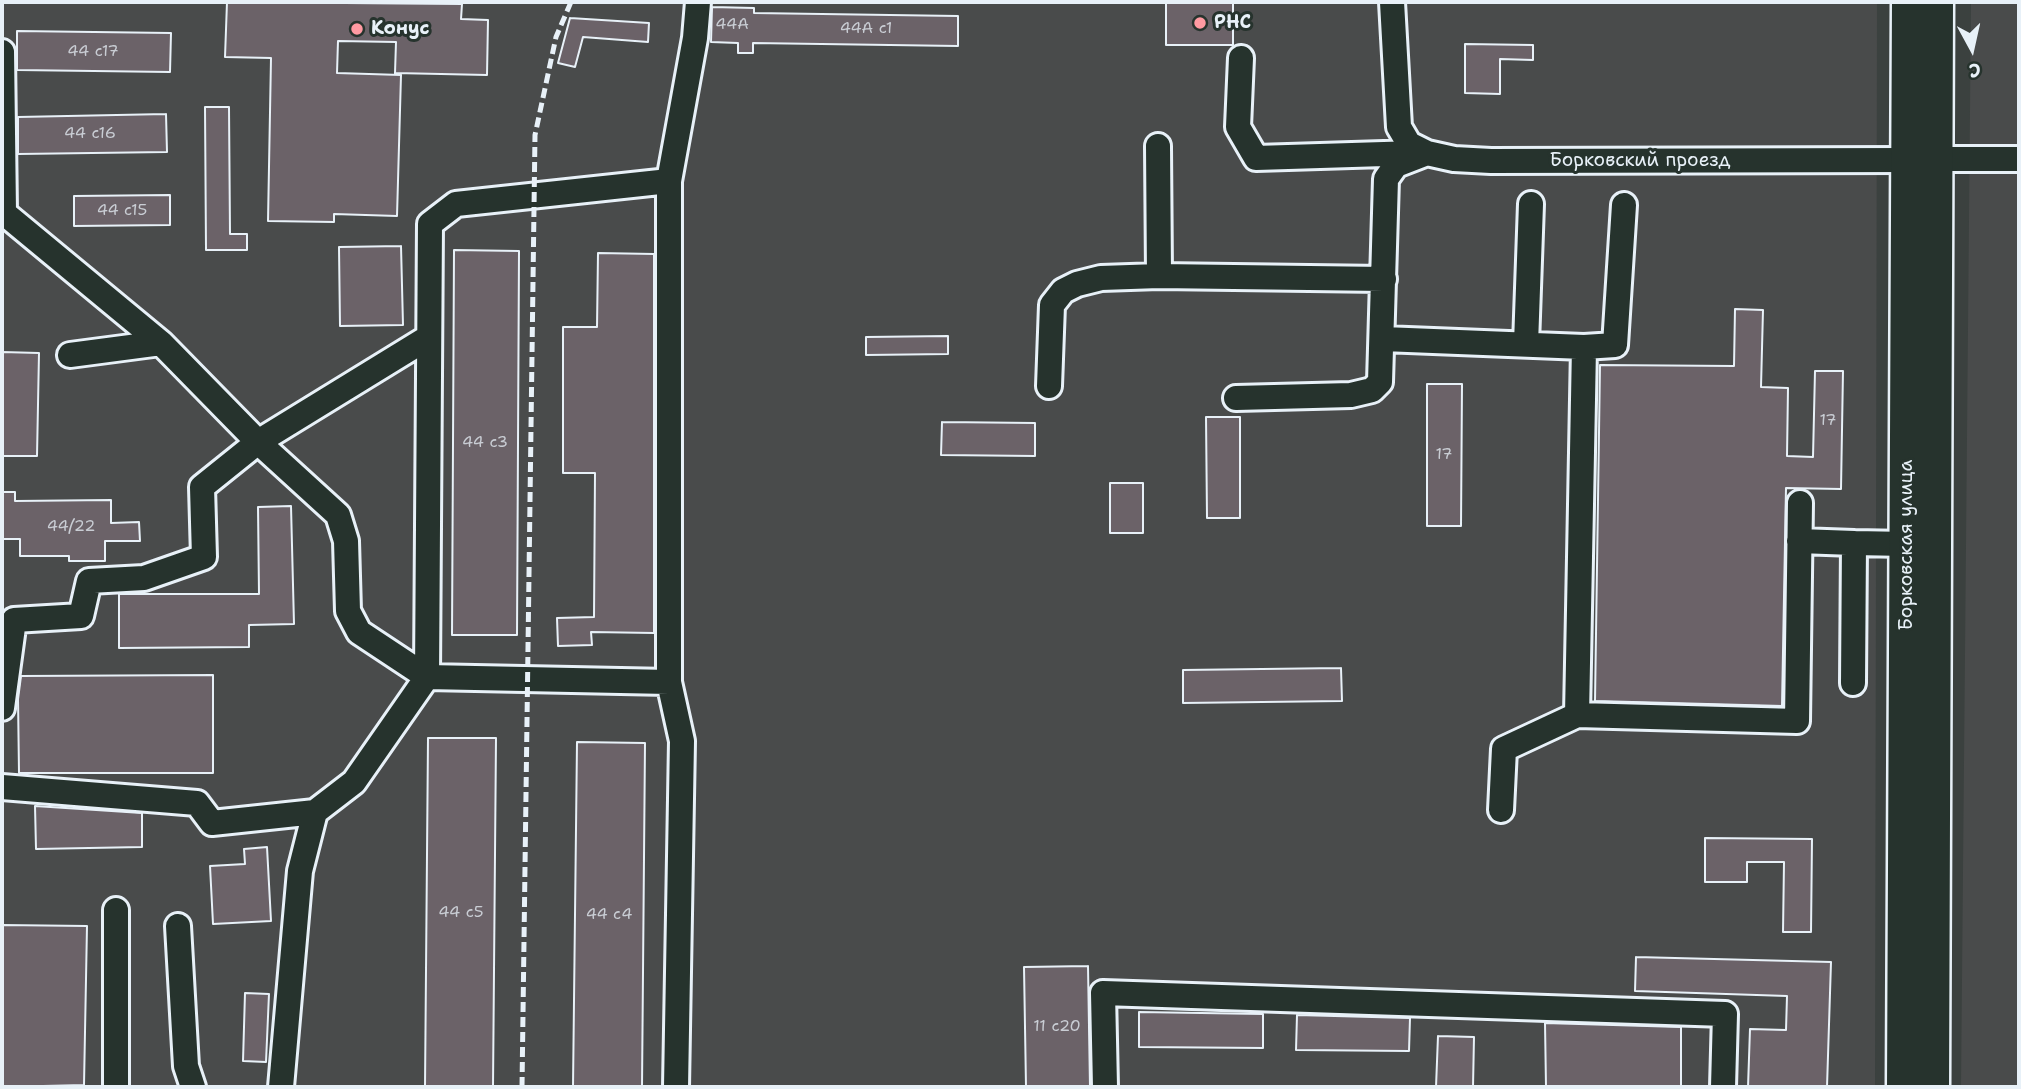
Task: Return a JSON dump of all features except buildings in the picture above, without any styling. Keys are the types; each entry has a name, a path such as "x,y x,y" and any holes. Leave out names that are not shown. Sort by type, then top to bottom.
{"main road":[{"name":"Борковская улица","path":"1908,2 1923,160 1933,1087"},
{"name":"Борковская улица","path":"1903,1087 1907,544 1923,160 1937,2"}],"street":[{"path":"676,1087 682,741 669,682 669,181 695,38 698,2"},
{"path":"1392,2 1399,127 1409,144 1427,153"},
{"path":"2,52 4,213 162,344 258,442 338,515 346,541 348,611 359,632 427,677 669,682"},
{"name":"Борковский проезд","path":"1241,58 1238,127 1256,158 1427,153 1491,160 2019,159"},
{"path":"1158,146 1159,276"},
{"path":"1236,398 1363,393 1380,382 1386,179 1396,164 1427,153"},
{"path":"2,787 197,803 212,823 315,812 354,782 427,677 430,224 456,204 669,181"},
{"path":"1526,344 1531,204"},
{"path":"1383,339 1584,347 1615,345 1624,205"},
{"path":"1049,386 1052,305 1063,291 1101,278 1159,276 1384,279"},
{"path":"2,708 14,620 80,616 89,581 144,578 204,557 202,487 258,442 429,337"},
{"path":"70,355 162,344"},
{"path":"1577,715 1584,347"},
{"path":"1501,810 1504,749 1577,715 1797,721 1800,503"},
{"path":"1799,541 1907,544"},
{"path":"1853,684 1854,543"},
{"path":"281,1087 300,871 315,812"},
{"path":"116,910 116,1087"},
{"path":"177,926 186,1066 193,1087"},
{"path":"1105,1087 1103,993 1725,1014 1723,1087"}],"shaded area":[{"path":"2,2 1877,2 1875,1087 2,1087"},
{"path":"1971,2 2019,2 2019,1087 1961,1087"}],"railway":[{"path":"522,1087 535,135 556,37 571,2"}],"place":[{"name":"РНС","path":"1200,23"},
{"name":"Конус","path":"357,29"}]}
